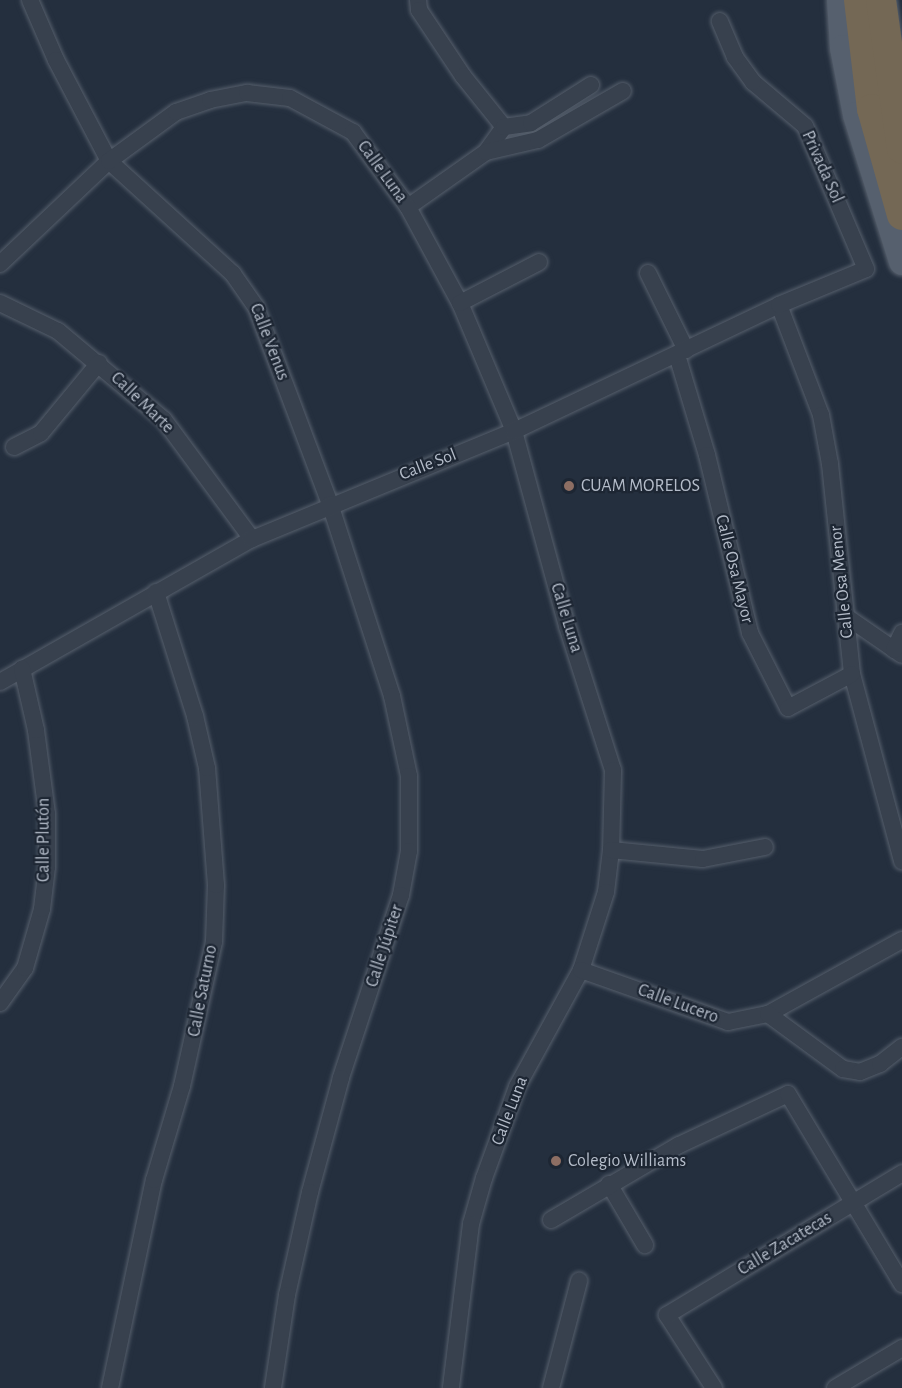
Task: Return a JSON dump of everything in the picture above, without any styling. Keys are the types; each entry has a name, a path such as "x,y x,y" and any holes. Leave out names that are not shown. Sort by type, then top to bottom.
{"highway":[{"path":"859,0 872,109 902,215"},
{"path":"880,0 902,149"}],"main road":[{"path":"840,0 843,48 856,115 902,262"},
{"path":"890,0 902,84"}],"street":[{"name":"Calle Venus","path":"30,0 56,60 109,161 247,288 330,504"},
{"path":"418,0 419,10 456,66 504,127"},
{"name":"Privada Sol","path":"720,21 735,57 753,82 805,126 866,268"},
{"path":"408,207 486,152 504,127 531,123 591,85"},
{"path":"486,152 538,141 623,91"},
{"name":"Calle Luna","path":"109,161 176,112 210,100 247,93 290,98 353,132 408,207 460,303 514,431 567,626 613,770 611,850 606,892 581,970 517,1087 484,1178 471,1224 451,1388"},
{"path":"0,264 109,161"},
{"path":"460,303 539,262"},
{"name":"Calle Sol","path":"0,682 252,539 330,504 514,431 779,305 866,268"},
{"path":"648,273 682,352"},
{"name":"Calle Marte","path":"0,303 58,331 99,363 164,420 252,539"},
{"name":"Calle Osa Menor","path":"779,305 821,415 830,464 844,615 852,674 902,861"},
{"name":"Calle Osa Mayor","path":"682,352 750,633 788,708 852,674"},
{"path":"14,447 41,433 99,363"},
{"name":"Calle Júpiter","path":"273,1388 287,1295 310,1192 341,1078 401,895 409,851 409,776 392,696 330,504"},
{"name":"Calle Saturno","path":"110,1388 154,1180 182,1086 214,942 216,885 207,768 195,716 156,592"},
{"path":"844,615 898,652 902,633"},
{"name":"Calle Plutón","path":"0,1003 25,968 42,909 47,867 47,814 36,730 22,669"},
{"path":"611,850 704,859 765,847"},
{"name":"Calle Lucero","path":"581,970 728,1022 768,1014 902,940"},
{"path":"768,1014 843,1069 860,1072 880,1064 902,1047"},
{"path":"552,1220 609,1184 788,1094 902,1284"},
{"name":"Calle Zacatecas","path":"714,1388 667,1315 902,1173"},
{"path":"609,1184 645,1245"},
{"path":"551,1388 579,1281"},
{"path":"836,1388 902,1348"}],"place":[{"name":"CUAM MORELOS","path":"569,486"},
{"name":"Colegio Williams","path":"556,1161"}]}
